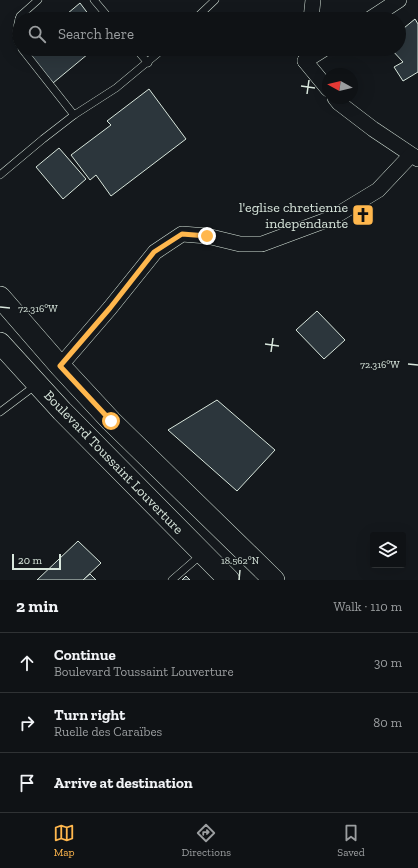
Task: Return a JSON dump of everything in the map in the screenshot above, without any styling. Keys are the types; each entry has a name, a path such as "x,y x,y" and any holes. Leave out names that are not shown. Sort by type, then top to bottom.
{"main road":[{"name":"Boulevard Toussaint Louverture","path":"0,296 60,366 111,421 274,580"},
{"name":"Boulevard Toussaint Louverture","path":"0,343 62,411 229,580"}],"street":[{"path":"312,12 313,0"},
{"path":"381,12 399,0"},
{"path":"307,56 322,80"},
{"path":"60,366 110,308 154,252 182,234 207,236 240,244 262,244 332,218 378,190 415,157 373,129 341,104"}],"lane":[{"path":"24,12 38,0"},
{"path":"94,0 104,12"},
{"path":"202,12 215,0"},
{"path":"28,56 74,115"},
{"path":"142,56 148,63"},
{"path":"0,175 74,115 116,88 156,56"},
{"path":"0,412 38,384"},
{"path":"172,580 203,554"}],"building":[{"path":"80,3 87,12 69,12"},
{"path":"415,19 418,24 418,72 403,81 394,67 403,62 397,56 406,56 406,26"},
{"path":"31,56 86,56 53,83"},
{"path":"149,89 186,139 111,196 96,175 90,180 71,155 111,125 107,121"},
{"path":"59,148 86,179 63,199 36,167"},
{"path":"317,311 345,340 324,359 296,330"},
{"path":"217,400 275,450 237,491 168,430"},
{"path":"78,541 101,563 83,580 37,580"},
{"path":"90,574 96,580 83,580"},
{"path":"186,576 190,580 182,580"}],"place":[{"name":"l'eglise chretienne independante","path":"363,215"}],"route":[{"path":"111,421 60,366 110,308 154,252 182,234 207,236"}]}
